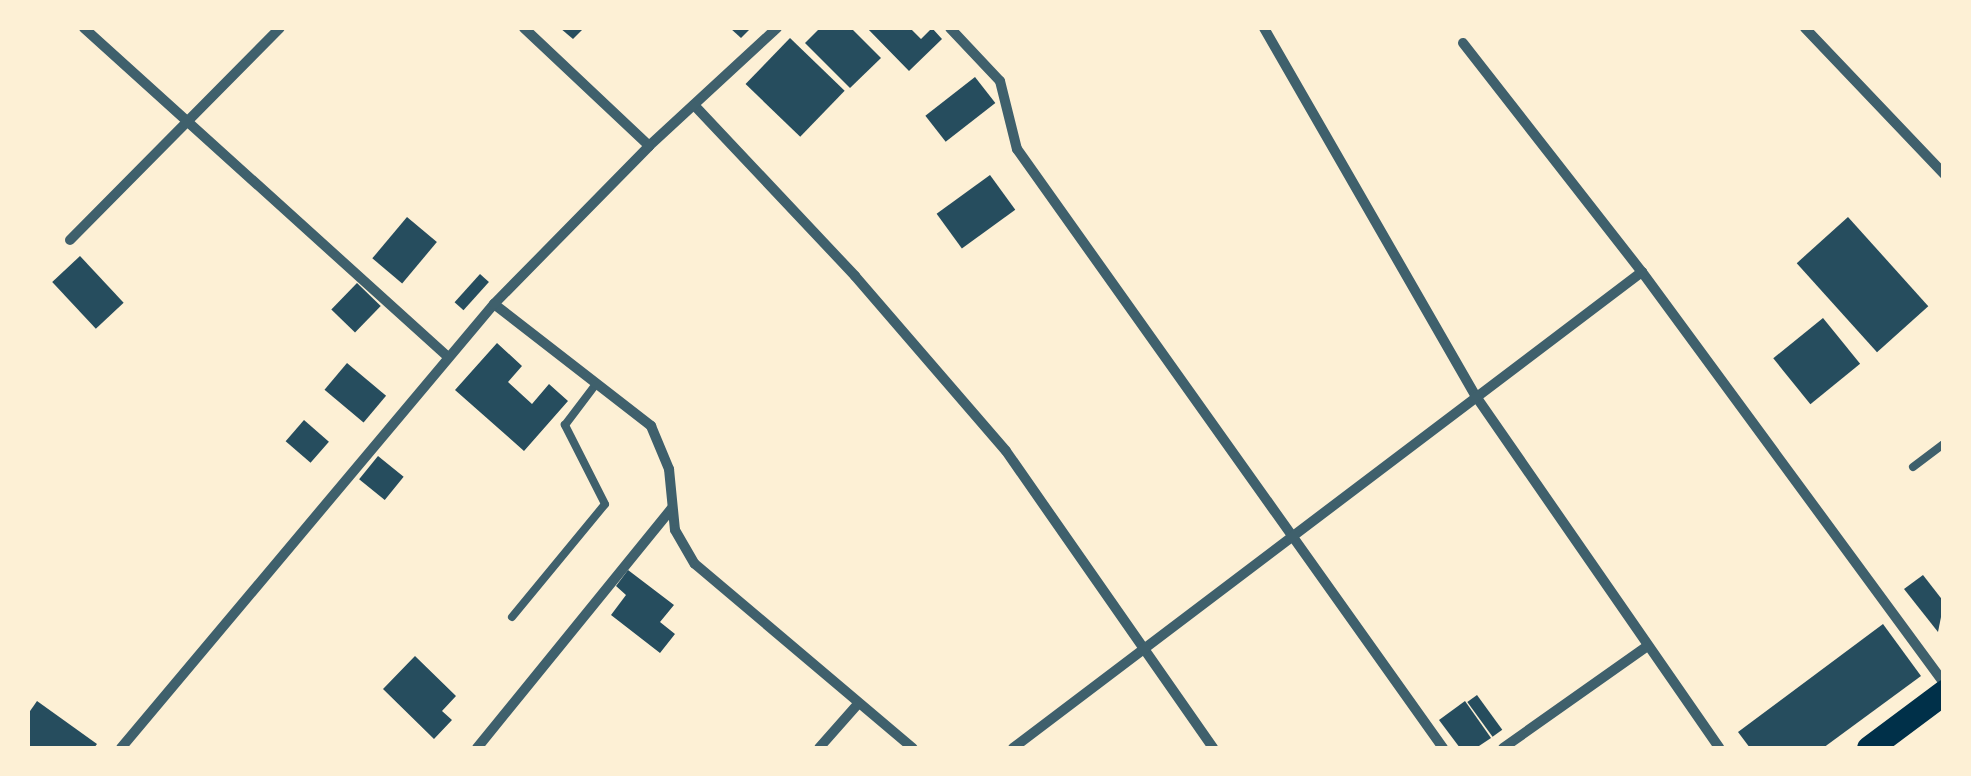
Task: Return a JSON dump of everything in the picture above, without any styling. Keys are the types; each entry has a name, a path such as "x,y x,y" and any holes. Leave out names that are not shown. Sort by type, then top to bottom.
{"main road":[{"path":"1869,748 1944,692"}],"street":[{"path":"84,28 182,121 448,356"},
{"path":"70,240 182,121 280,28"},
{"path":"524,28 649,146"},
{"path":"120,748 494,304 649,146 777,28"},
{"path":"950,28 1000,81 1016,149 1443,748"},
{"path":"1264,28 1474,395 1718,748"},
{"path":"1805,28 1944,174"},
{"path":"1463,42 1642,272 1944,682"},
{"path":"694,105 868,290 1006,451 1212,748"},
{"path":"1012,748 1140,646 1642,272"},
{"path":"494,304 651,426 669,469 674,530 695,564 857,706 913,748"},
{"path":"477,748 671,510"},
{"path":"1503,748 1646,648"},
{"path":"820,748 857,706"}],"lane":[{"path":"512,617 605,504 564,424 596,384"},
{"path":"1913,466 1944,444"}],"building":[{"path":"560,28 584,28 573,39"},
{"path":"730,28 751,28 741,38"},
{"path":"820,28 851,28 881,58 850,88 805,43"},
{"path":"867,28 910,28 921,39 932,28 942,39 909,71"},
{"path":"790,38 845,91 800,137 746,84"},
{"path":"975,77 995,103 946,142 925,116"},
{"path":"990,175 1015,210 962,249 937,214"},
{"path":"407,217 437,242 402,283 372,258"},
{"path":"1848,217 1928,306 1877,352 1797,263"},
{"path":"80,256 124,303 96,329 52,282"},
{"path":"480,274 489,282 463,310 455,302"},
{"path":"357,283 381,306 355,333 331,310"},
{"path":"1823,318 1860,364 1810,404 1773,358"},
{"path":"497,343 522,366 508,382 532,404 549,384 568,401 524,451 455,390"},
{"path":"347,363 386,396 364,423 325,390"},
{"path":"304,420 329,442 311,463 286,441"},
{"path":"378,456 404,477 385,500 359,479"},
{"path":"628,570 674,605 660,622 675,634 660,653 611,615 626,595 616,586"},
{"path":"1923,575 1944,602 1938,632 1904,589"},
{"path":"1883,624 1921,676 1823,748 1750,748 1738,732"},
{"path":"415,656 456,696 442,711 452,720 434,739 383,689"},
{"path":"1477,695 1502,730 1493,737 1467,702"},
{"path":"37,701 97,744 94,748 28,747 28,714"},
{"path":"1465,701 1491,738 1476,748 1460,748 1439,720"}]}
